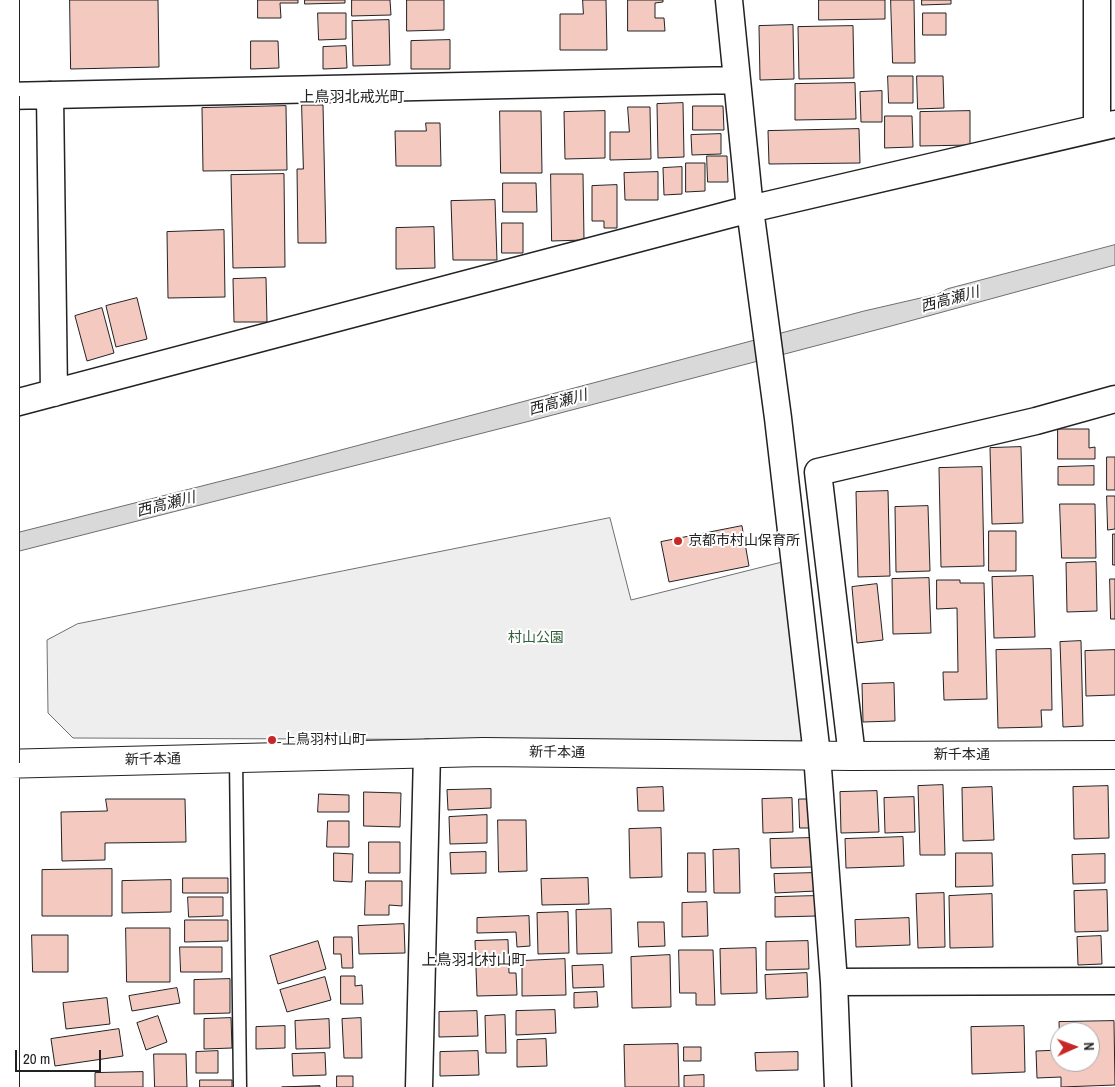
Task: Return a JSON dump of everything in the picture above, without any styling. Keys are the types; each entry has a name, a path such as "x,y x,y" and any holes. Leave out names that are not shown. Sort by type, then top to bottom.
{"street":[{"path":"4,0 2,764 5,1087"},
{"path":"729,0 750,209 778,418 817,755 834,982 838,1087"},
{"path":"0,407 750,209 1106,126 1097,0"},
{"path":"5,96 737,80"},
{"path":"50,95 54,393"},
{"path":"852,756 818,472 1036,421 1115,400"},
{"name":"新千本通","path":"2,764 483,752 852,756 1115,755"},
{"path":"419,1087 427,754"},
{"path":"834,982 1115,980"}],"lane":[{"path":"236,758 240,1087"}],"green space":[{"name":"村山公園","path":"610,518 631,600 786,561 808,741 73,738 48,713 47,640 77,624"}],"water":[{"name":"西高瀬川","path":"1115,245 1115,265 530,421 0,556 0,537 273,468 864,311 938,294 947,289"}],"building":[{"path":"70,0 158,0 159,67 71,69"},
{"path":"258,0 298,0 298,3 280,3 281,18 258,18"},
{"path":"305,0 345,0 345,3 305,4"},
{"path":"352,0 390,0 391,15 352,16"},
{"path":"407,0 444,0 444,30 407,31"},
{"path":"583,0 606,0 607,50 560,50 560,14 583,14"},
{"path":"628,0 663,0 663,2 655,3 655,18 664,18 665,31 628,31"},
{"path":"819,0 885,0 885,19 819,20"},
{"path":"891,0 914,0 915,63 893,63"},
{"path":"922,0 951,0 951,4 922,5"},
{"path":"318,13 346,13 346,39 319,40"},
{"path":"923,13 946,13 946,35 923,35"},
{"path":"389,20 390,65 353,66 352,21"},
{"path":"793,25 794,79 760,80 759,26"},
{"path":"853,26 854,78 799,79 798,27"},
{"path":"450,40 450,69 411,69 411,41"},
{"path":"251,41 278,41 279,68 251,69"},
{"path":"346,46 347,68 323,69 323,47"},
{"path":"888,76 913,76 913,103 889,103"},
{"path":"917,76 943,76 944,108 918,109"},
{"path":"855,83 856,119 795,120 795,84"},
{"path":"882,91 882,122 861,122 860,92"},
{"path":"683,103 684,157 658,158 657,104"},
{"path":"302,105 323,105 326,243 298,243 297,169 303,169"},
{"path":"286,106 287,170 203,171 202,108"},
{"path":"693,106 723,106 724,130 693,130"},
{"path":"628,107 650,107 651,159 610,160 610,132 629,132"},
{"path":"500,111 541,111 542,173 501,173"},
{"path":"605,111 605,158 565,159 564,112"},
{"path":"970,111 970,145 920,146 920,112"},
{"path":"885,116 912,116 913,147 885,148"},
{"path":"426,123 440,123 441,166 396,166 395,131 426,131"},
{"path":"859,129 860,163 769,164 768,131"},
{"path":"721,134 721,154 692,155 691,135"},
{"path":"707,156 727,156 728,182 708,182"},
{"path":"686,163 705,163 705,191 686,192"},
{"path":"682,167 682,194 664,195 663,168"},
{"path":"658,172 658,200 625,200 624,173"},
{"path":"284,174 285,267 233,268 231,175"},
{"path":"551,174 583,174 584,240 552,241"},
{"path":"503,183 536,183 537,212 503,212"},
{"path":"617,185 617,228 604,228 604,221 592,221 592,186"},
{"path":"495,200 497,260 453,260 451,201"},
{"path":"502,223 523,223 523,253 502,253"},
{"path":"434,227 435,268 396,269 396,228"},
{"path":"224,230 225,297 168,298 167,232"},
{"path":"266,278 267,322 234,322 233,279"},
{"path":"137,298 147,339 116,347 106,306"},
{"path":"102,308 114,353 87,361 75,316"},
{"path":"1058,429 1089,429 1089,448 1095,447 1095,459 1058,459"},
{"path":"1021,447 1023,523 992,524 990,448"},
{"path":"1107,457 1115,457 1115,490 1107,490"},
{"path":"1094,466 1094,485 1058,485 1058,467"},
{"path":"982,467 984,566 941,567 939,468"},
{"path":"888,491 890,576 858,577 856,492"},
{"path":"1107,496 1115,496 1115,529 1108,530"},
{"path":"1060,504 1095,504 1096,558 1062,558"},
{"path":"928,506 930,571 896,572 895,507"},
{"path":"742,526 749,566 669,582 661,542"},
{"path":"989,531 1016,531 1016,571 989,571"},
{"path":"1113,534 1115,534 1115,565 1113,565"},
{"path":"1096,562 1097,611 1067,612 1066,563"},
{"path":"1033,576 1035,637 994,638 992,577"},
{"path":"929,578 931,633 893,634 892,579"},
{"path":"1110,579 1115,579 1115,619 1111,619"},
{"path":"937,580 960,580 960,583 984,583 987,699 944,700 943,672 958,672 957,608 937,609"},
{"path":"877,584 883,640 857,643 852,587"},
{"path":"1081,641 1083,726 1063,727 1060,642"},
{"path":"1051,649 1052,710 1041,710 1042,727 998,728 996,650"},
{"path":"1115,650 1115,695 1086,696 1085,651"},
{"path":"894,683 895,721 863,722 862,684"},
{"path":"943,785 945,855 920,855 918,786"},
{"path":"1108,786 1109,838 1074,839 1073,787"},
{"path":"663,787 664,811 638,811 637,788"},
{"path":"992,787 994,840 963,841 962,788"},
{"path":"491,789 491,808 448,810 447,790"},
{"path":"877,791 879,832 841,833 840,792"},
{"path":"364,792 401,793 400,827 364,826"},
{"path":"319,794 349,795 349,812 318,812"},
{"path":"914,797 915,832 885,833 884,798"},
{"path":"792,798 793,832 763,833 762,799"},
{"path":"106,799 185,799 186,842 105,843 105,860 62,861 61,812 107,811"},
{"path":"799,799 814,799 815,828 800,828"},
{"path":"487,815 487,843 450,844 449,817"},
{"path":"498,820 526,820 527,871 499,872"},
{"path":"328,821 349,821 349,847 327,847"},
{"path":"661,828 662,877 630,878 629,829"},
{"path":"903,837 904,866 846,868 845,839"},
{"path":"811,838 812,867 771,868 770,839"},
{"path":"369,842 400,842 400,873 369,873"},
{"path":"739,849 740,893 714,893 713,850"},
{"path":"486,852 486,873 451,874 450,853"},
{"path":"334,853 353,854 352,882 334,881"},
{"path":"688,853 705,853 706,892 688,892"},
{"path":"956,853 992,853 993,886 956,887"},
{"path":"1105,854 1105,883 1073,884 1072,855"},
{"path":"112,869 112,916 42,916 42,870"},
{"path":"815,873 816,891 775,893 774,874"},
{"path":"183,878 228,878 228,893 183,893"},
{"path":"588,878 589,904 542,905 541,879"},
{"path":"171,880 171,912 122,913 122,881"},
{"path":"366,881 402,881 402,906 389,905 389,915 365,915"},
{"path":"1107,890 1108,931 1075,932 1074,891"},
{"path":"944,893 945,947 918,948 916,894"},
{"path":"992,894 993,947 950,948 949,896"},
{"path":"816,896 817,916 775,917 775,897"},
{"path":"188,897 223,897 223,916 189,917"},
{"path":"707,902 708,936 682,937 682,903"},
{"path":"611,909 612,953 577,954 576,910"},
{"path":"568,912 569,953 538,954 537,913"},
{"path":"529,916 530,946 517,947 516,932 477,933 477,918"},
{"path":"909,918 910,945 856,947 855,920"},
{"path":"185,920 228,920 228,941 185,942"},
{"path":"638,922 664,922 665,946 639,947"},
{"path":"404,924 405,953 359,954 358,926"},
{"path":"126,928 170,928 170,982 127,982"},
{"path":"32,935 68,935 68,972 33,972"},
{"path":"1101,936 1102,964 1078,965 1077,937"},
{"path":"334,937 352,937 353,968 342,968 341,954 334,954"},
{"path":"508,940 509,973 516,973 517,995 477,996 475,941"},
{"path":"318,941 326,969 278,984 270,956"},
{"path":"808,941 809,969 766,970 766,942"},
{"path":"180,947 222,947 222,972 181,972"},
{"path":"756,948 757,993 721,994 720,949"},
{"path":"679,950 713,950 715,1005 696,1005 696,993 680,993"},
{"path":"670,955 671,1007 632,1008 631,957"},
{"path":"565,959 566,995 522,996 522,961"},
{"path":"603,965 604,987 573,988 572,966"},
{"path":"807,973 808,997 766,999 765,975"},
{"path":"341,976 355,976 355,986 362,985 363,1004 341,1004"},
{"path":"325,977 331,1000 287,1012 280,990"},
{"path":"230,979 230,1013 194,1014 194,980"},
{"path":"177,988 180,1003 132,1011 129,996"},
{"path":"597,992 598,1007 574,1008 574,993"},
{"path":"107,998 110,1024 66,1029 63,1003"},
{"path":"555,1010 556,1033 516,1035 516,1011"},
{"path":"477,1011 478,1036 439,1037 439,1012"},
{"path":"505,1015 506,1053 486,1053 485,1016"},
{"path":"158,1016 167,1042 146,1050 137,1023"},
{"path":"231,1018 232,1048 204,1049 204,1019"},
{"path":"361,1018 362,1058 344,1058 342,1019"},
{"path":"329,1019 330,1048 296,1049 295,1021"},
{"path":"1114,1021 1115,1085 1061,1087 1061,1077 1037,1078 1036,1051 1050,1050 1050,1072 1100,1072 1100,1022 1059,1022"},
{"path":"285,1026 285,1048 256,1049 256,1027"},
{"path":"1024,1026 1025,1072 972,1074 971,1027"},
{"path":"119,1029 123,1056 55,1066 51,1039"},
{"path":"546,1039 547,1066 517,1067 517,1040"},
{"path":"678,1044 679,1087 625,1087 624,1045"},
{"path":"684,1047 701,1047 701,1061 684,1061"},
{"path":"218,1051 218,1073 196,1073 196,1052"},
{"path":"478,1051 479,1075 440,1076 440,1052"},
{"path":"798,1052 798,1070 756,1071 755,1053"},
{"path":"325,1053 326,1075 293,1076 292,1054"},
{"path":"154,1054 186,1054 187,1087 155,1087"},
{"path":"143,1072 143,1087 95,1087 95,1073"},
{"path":"704,1075 704,1087 684,1087 684,1076"},
{"path":"337,1076 353,1076 353,1087 337,1087"},
{"path":"200,1080 232,1080 232,1087 200,1087"},
{"path":"320,1086 320,1087 282,1087"}],"place":[{"name":"京都市村山保育所","path":"678,541"},
{"name":"上鳥羽村山町","path":"272,740"}],"district":[{"name":"上鳥羽北戒光町","path":"352,98"},
{"name":"上鳥羽北村山町","path":"474,961"}]}
